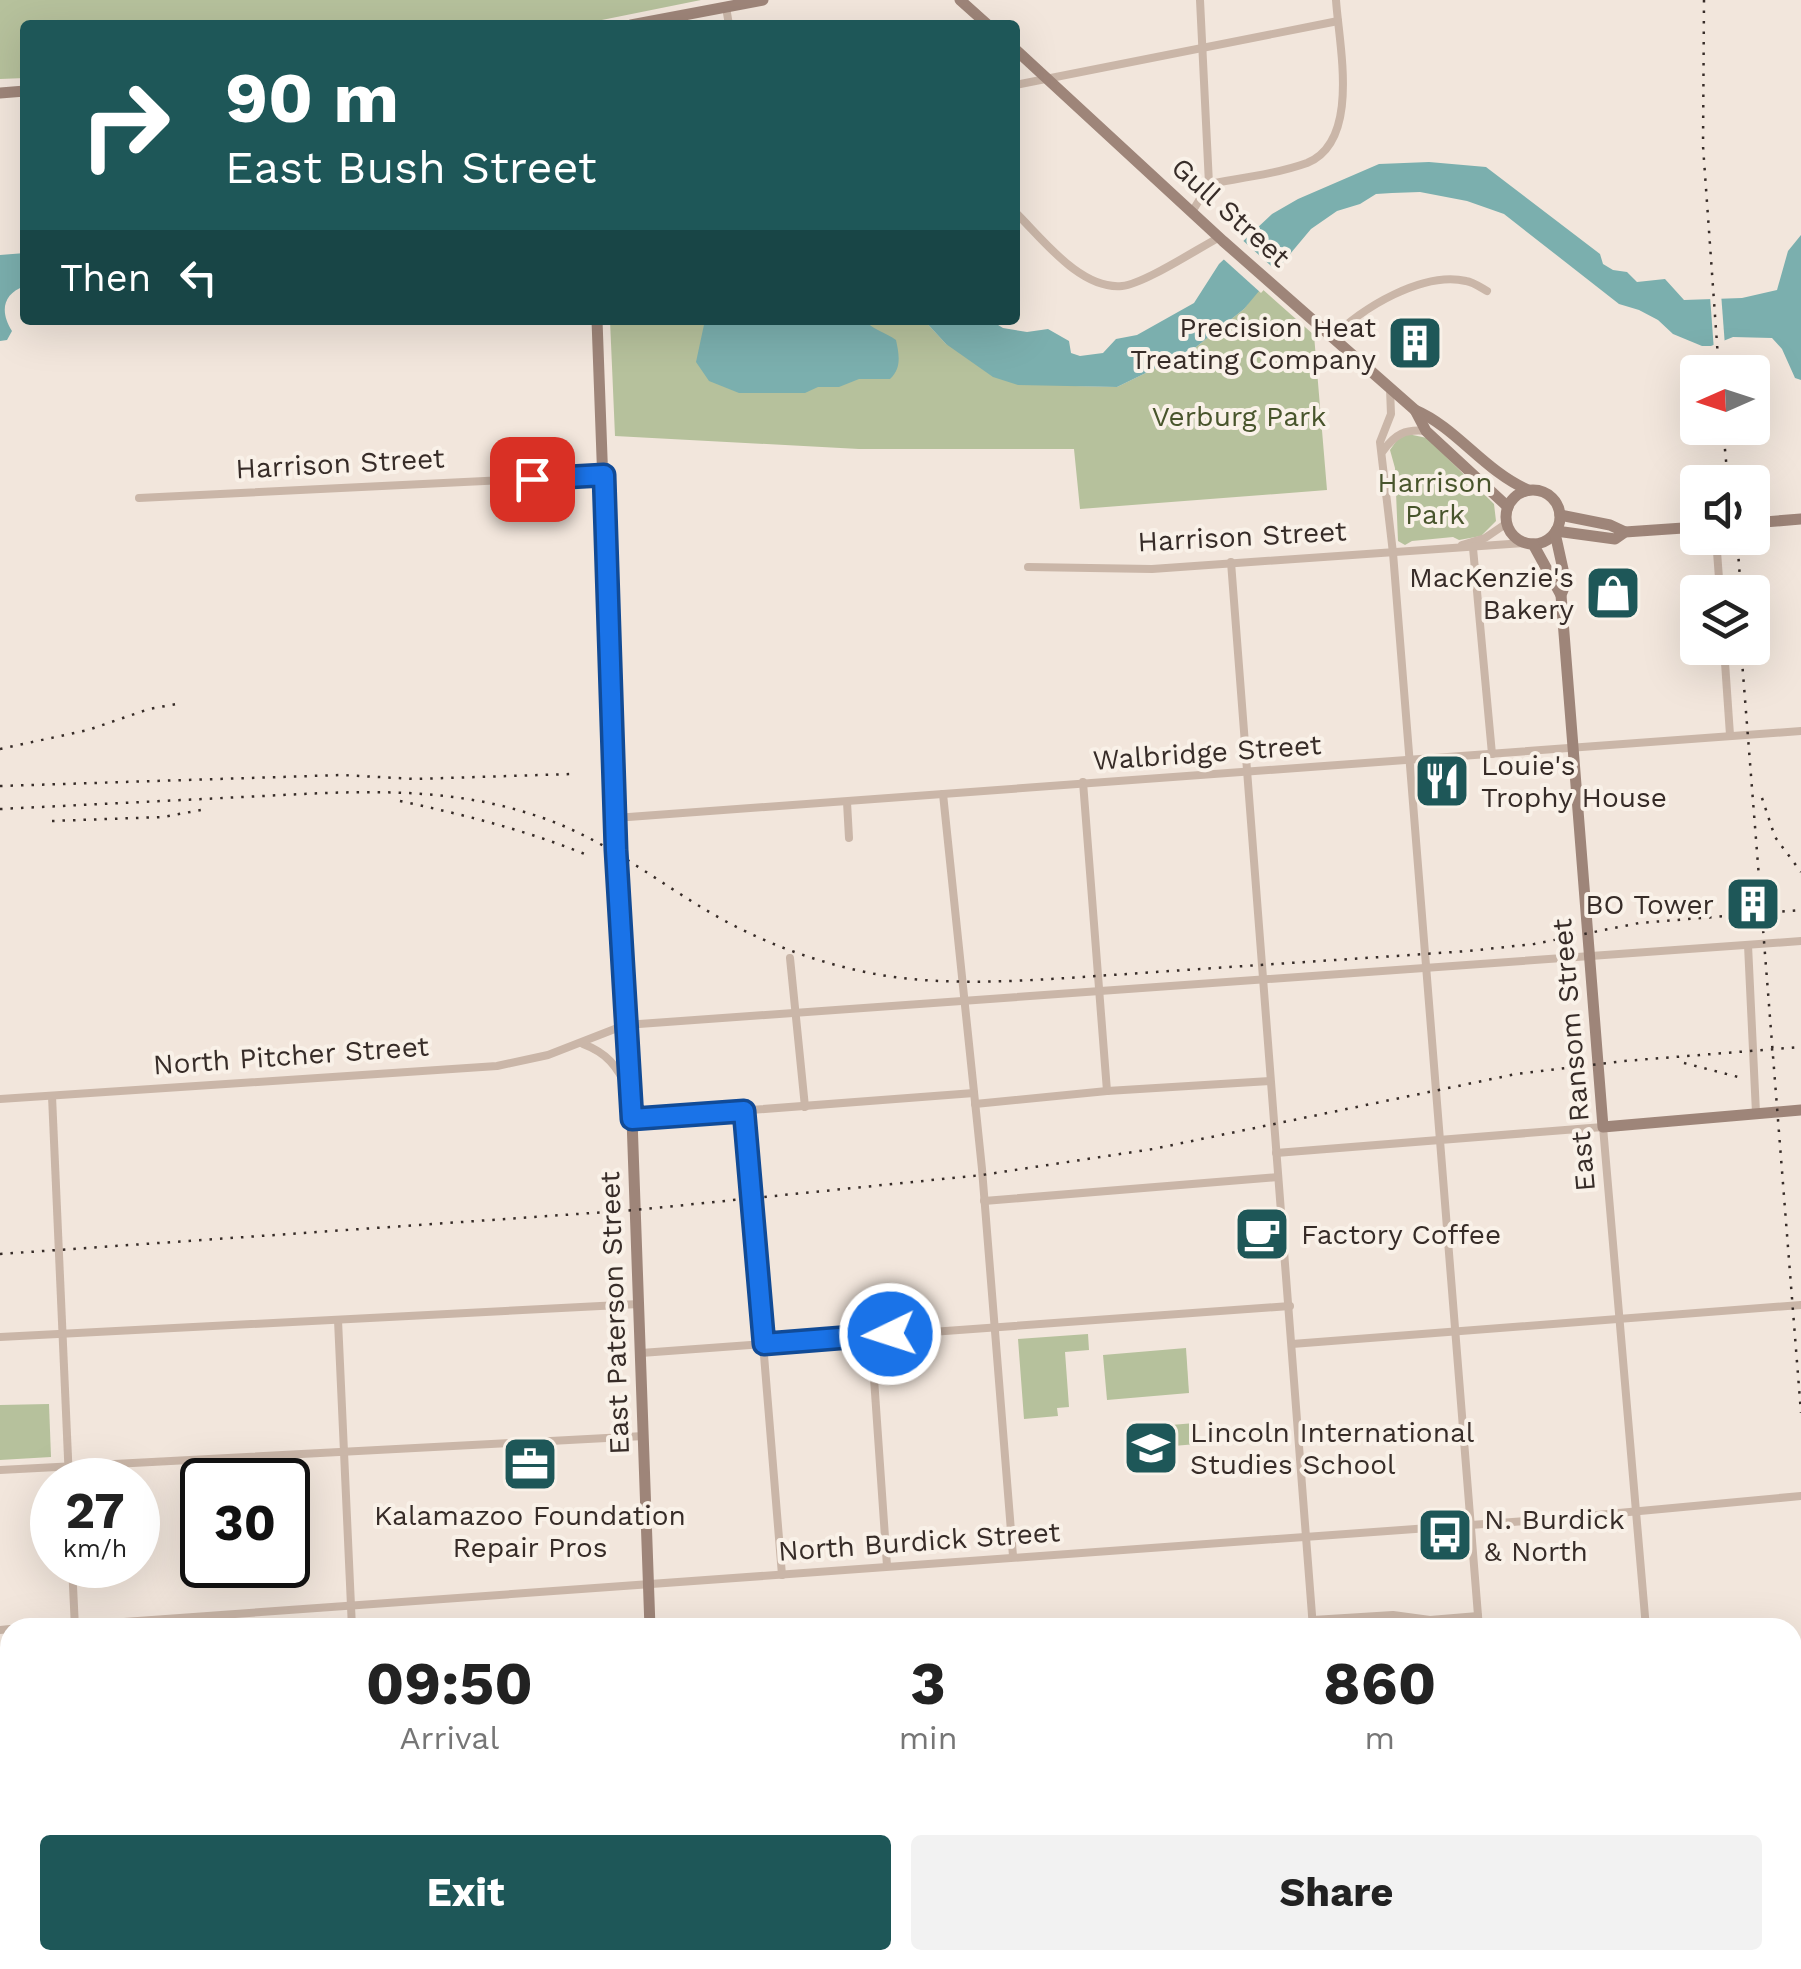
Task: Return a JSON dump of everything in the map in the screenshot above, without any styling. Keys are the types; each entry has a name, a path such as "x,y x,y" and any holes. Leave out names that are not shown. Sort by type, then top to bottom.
{"street":[{"path":"657,20 762,0"},
{"path":"960,0 982,20"},
{"path":"1192,212 1209,184 1200,0"},
{"path":"1209,184 1307,162 1324,152 1338,132 1342,99 1336,0"},
{"path":"726,7 728,20"},
{"path":"1020,84 1338,22"},
{"name":"Gull Street","path":"1020,54 1415,410 1433,418 1505,480 1528,490"},
{"path":"1020,217 1080,272 1106,285 1132,284 1222,239"},
{"path":"1333,338 1378,304 1415,286 1468,281 1486,291"},
{"name":"East Paterson Street","path":"597,325 649,1618"},
{"path":"1390,387 1390,414 1380,442 1394,553 1478,1616 1454,1618"},
{"name":"Gull Street","path":"1415,410 1426,431 1508,507"},
{"path":"1383,451 1398,434 1426,431"},
{"name":"Harrison Street","path":"139,498 604,475"},
{"path":"1528,490 1546,492 1558,506 1556,532 1542,543 1529,544 1510,532 1507,524 1508,507 1519,493 1528,490"},
{"path":"1560,515 1625,532"},
{"path":"1770,522 1801,519"},
{"name":"Harrison Street","path":"1458,547 1485,538 1507,524"},
{"path":"1556,532 1615,538 1625,532 1680,528"},
{"name":"East Ransom Street","path":"1556,532 1566,582 1561,595 1645,1618"},
{"name":"Harrison Street","path":"1028,567 1152,569 1529,544"},
{"name":"East Ransom Street","path":"1529,544 1561,595"},
{"path":"1473,548 1492,754"},
{"path":"1230,562 1313,1618"},
{"path":"1725,665 1730,735"},
{"name":"Walbridge Street","path":"615,818 1801,731"},
{"path":"1083,782 1107,1090"},
{"path":"943,794 996,1328 1013,1556"},
{"path":"847,802 850,838"},
{"path":"625,1025 797,1016 1801,941"},
{"path":"1748,944 1756,1114"},
{"path":"790,958 805,1107"},
{"name":"North Pitcher Street","path":"0,1099 496,1066 521,1063 583,1044 625,1025"},
{"path":"583,1044 600,1050 618,1067 630,1096"},
{"path":"975,1104 1107,1090 1270,1080"},
{"path":"632,1119 974,1093"},
{"path":"52,1096 68,1458"},
{"path":"1276,1154 1801,1110"},
{"path":"744,1111 782,1574"},
{"path":"984,1201 1278,1177"},
{"path":"0,1336 639,1304"},
{"path":"1292,1344 1801,1305"},
{"path":"641,1353 1290,1306"},
{"path":"338,1320 352,1618"},
{"path":"871,1335 887,1566"},
{"path":"160,1462 644,1436"},
{"path":"0,1470 30,1469"},
{"name":"North Burdick Street","path":"180,1618 1801,1496"},
{"path":"73,1588 75,1618"},
{"path":"1366,1618 1393,1615 1415,1618"}],"green space":[{"path":"0,0 701,0 602,20 20,20 20,78 0,79"},
{"name":"Verburg Park","path":"1260,287 1314,335 1327,490 1080,509 1074,449 859,449 615,436 610,325 929,325 946,344 1075,386 1117,387 1191,351 1244,309"},
{"name":"Harrison Park","path":"1408,434 1427,438 1494,504 1496,521 1481,536 1412,541 1405,545 1398,541 1395,468 1390,450"},
{"path":"1088,1334 1089,1350 1065,1352 1069,1407 1057,1408 1058,1416 1024,1419 1018,1339"},
{"path":"1186,1348 1189,1393 1107,1400 1103,1355"},
{"path":"49,1404 51,1457 0,1460 0,1405"},
{"path":"1195,1423 1197,1444 1161,1447 1159,1426"}],"water":[{"path":"1429,162 1486,167 1600,254 1603,264 1627,272 1637,282 1665,279 1684,300 1742,298 1777,290 1788,251 1801,235 1801,380 1795,378 1782,349 1772,338 1733,337 1702,346 1673,334 1658,320 1619,304 1504,214 1467,201 1420,192 1376,194 1337,211 1311,229 1244,309 1191,351 1117,387 1018,385 993,377 946,344 929,325 998,325 1027,332 1048,329 1069,341 1071,353 1103,353 1116,339 1137,335 1194,303 1219,264 1272,214 1379,164"},
{"path":"20,253 20,288 5,304 12,331 7,340 0,341 0,255"},
{"path":"704,325 870,325 896,340 899,356 890,379 859,379 805,393 739,393 709,381 696,362"}],"pier":[{"path":"1239,237 1279,273 1261,293 1220,256"},
{"path":"1721,293 1725,346 1714,351 1710,296"}],"railway":[{"path":"1704,0 1703,146 1718,355"},
{"path":"1725,445 1726,465"},
{"path":"1738,555 1740,575"},
{"path":"1742,665 1801,1413"},
{"path":"0,749 88,730 149,709 182,703"},
{"path":"0,786 342,775 415,779 573,774"},
{"path":"0,809 357,792 469,799 568,828 615,852 727,922 779,946 851,969 932,981 1031,980 1468,951 1534,944 1639,923 1801,910"},
{"path":"1762,798 1775,837 1801,872"},
{"path":"400,801 495,824 587,855"},
{"path":"52,821 163,817 201,810"},
{"path":"0,1254 635,1210 982,1175 1153,1149 1516,1074 1801,1047"},
{"path":"1684,1063 1742,1078"}],"place":[{"name":"Precision Heat Treating Company","path":"1415,343"},
{"name":"MacKenzie's Bakery","path":"1613,593"},
{"name":"Louie's Trophy House","path":"1442,781"},
{"name":"BO Tower","path":"1753,904"},
{"name":"Factory Coffee","path":"1262,1234"},
{"name":"Lincoln International Studies School","path":"1151,1448"},
{"name":"Kalamazoo Foundation Repair Pros","path":"530,1464"},
{"name":"N. Burdick & North","path":"1445,1535"}],"route":[{"path":"532,479 604,475 616,850 632,1119 744,1111 764,1344 890,1334"}]}
